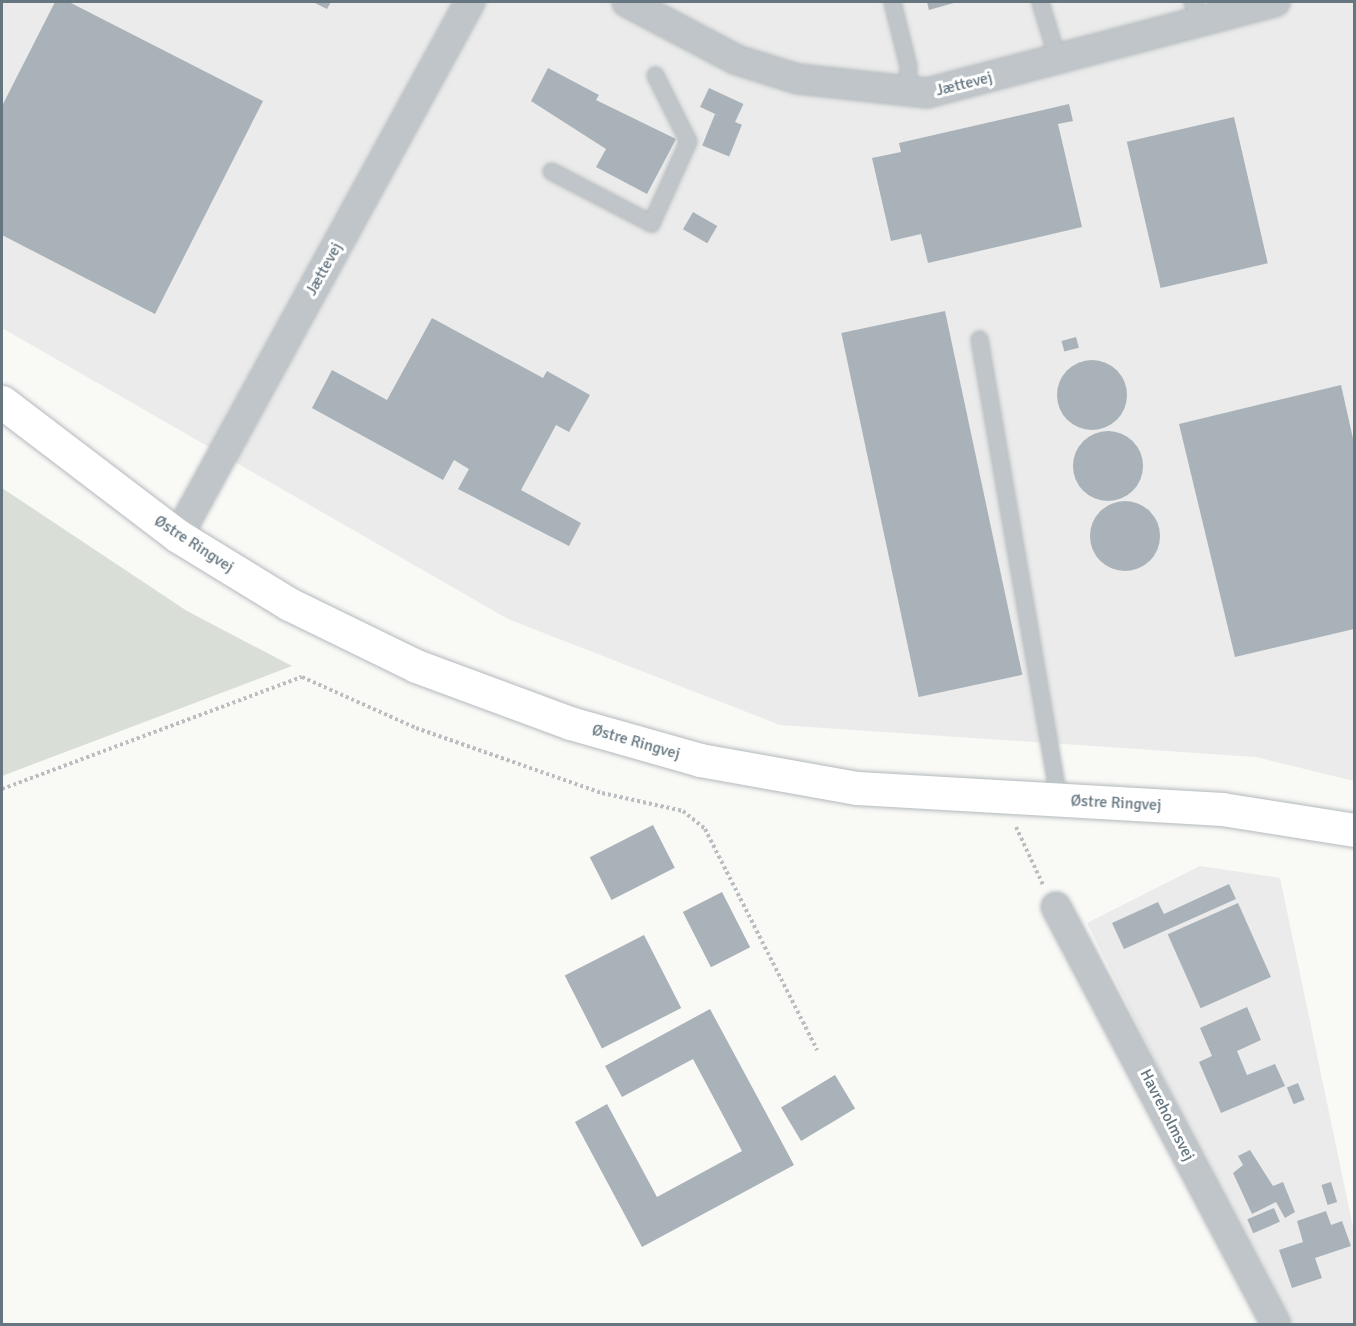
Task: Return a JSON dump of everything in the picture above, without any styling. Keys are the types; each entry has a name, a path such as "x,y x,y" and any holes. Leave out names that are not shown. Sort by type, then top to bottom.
{"main road":[{"name":"Østre Ringvej","path":"2,402 178,536 289,604 416,666 570,723 700,760 857,788 1003,799 1222,809 1354,830"}],"street":[{"name":"Jættevej","path":"178,536 470,2"},
{"name":"Jættevej","path":"627,2 737,60 798,79 927,93 1058,61 1197,12 1275,2"},
{"name":"Havreholmsvej","path":"1056,908 1276,1324"}],"lane":[{"path":"892,2 908,66 907,91"},
{"path":"1040,2 1058,61"},
{"path":"551,171 651,223 688,141 655,75"},
{"path":"979,339 1059,800"}],"path":[{"path":"2,789 302,677 427,732 602,793 683,811 705,829 817,1050"},
{"path":"1003,799 1056,908"}],"shaded area":[{"path":"2,2 1354,2 1354,781 1256,757 780,725 508,619 2,328"},
{"path":"2,488 187,611 292,666 2,776"},
{"path":"1200,866 1280,878 1354,1232 1354,1324 1292,1324 1257,1266 1087,923"}],"building":[{"path":"55,2 69,2 263,101 155,314 2,235 2,106"},
{"path":"313,2 331,2 327,9"},
{"path":"927,2 957,2 929,10"},
{"path":"548,68 599,95 596,100 676,139 647,194 596,167 606,149 531,101"},
{"path":"709,88 743,104 735,123 700,107"},
{"path":"1069,104 1073,121 1058,124 1082,227 928,263 921,234 891,241 872,158 901,152 899,143"},
{"path":"715,114 742,125 729,156 702,146"},
{"path":"1234,117 1268,263 1161,288 1127,142"},
{"path":"693,212 717,226 707,243 683,229"},
{"path":"945,311 1022,675 919,697 841,333"},
{"path":"432,318 543,378 547,371 590,395 569,432 556,425 521,490 581,523 569,546 458,489 469,469 454,460 443,480 312,408 332,370 387,400"},
{"path":"1076,337 1079,348 1064,352 1062,341"},
{"path":"1092,360 1105,363 1117,370 1124,382 1127,395 1124,408 1117,420 1105,427 1092,430 1079,427 1067,420 1060,408 1057,395 1060,382 1067,370 1079,363"},
{"path":"1341,385 1354,443 1354,629 1235,657 1179,424"},
{"path":"1108,431 1121,434 1133,441 1140,453 1143,466 1140,479 1133,491 1121,498 1108,501 1095,498 1083,491 1076,479 1073,466 1076,453 1083,441 1095,434"},
{"path":"1125,501 1138,504 1150,511 1157,523 1160,536 1157,549 1150,561 1138,568 1125,571 1112,568 1100,561 1093,549 1090,536 1093,523 1100,511 1112,504"},
{"path":"653,825 675,868 612,900 590,857"},
{"path":"1229,884 1236,899 1124,949 1112,923 1158,902 1164,914"},
{"path":"722,892 750,947 711,967 683,912"},
{"path":"1238,903 1271,977 1201,1008 1168,934"},
{"path":"644,935 681,1008 602,1048 565,975"},
{"path":"1247,1007 1261,1040 1237,1051 1247,1075 1275,1064 1285,1086 1221,1113 1199,1062 1212,1056 1200,1028"},
{"path":"710,1009 794,1165 642,1247 575,1122 607,1104 657,1197 742,1151 693,1059 622,1097 605,1066"},
{"path":"835,1075 855,1108 801,1141 781,1107"},
{"path":"1298,1083 1305,1100 1294,1104 1287,1087"},
{"path":"1250,1150 1273,1186 1283,1182 1295,1212 1285,1218 1276,1202 1252,1214 1233,1173 1243,1165 1238,1156"},
{"path":"1331,1182 1337,1202 1328,1205 1321,1185"},
{"path":"1274,1208 1280,1222 1253,1233 1247,1219"},
{"path":"1326,1211 1331,1225 1342,1221 1351,1246 1315,1258 1322,1278 1292,1288 1279,1250 1303,1242 1297,1221"}]}
